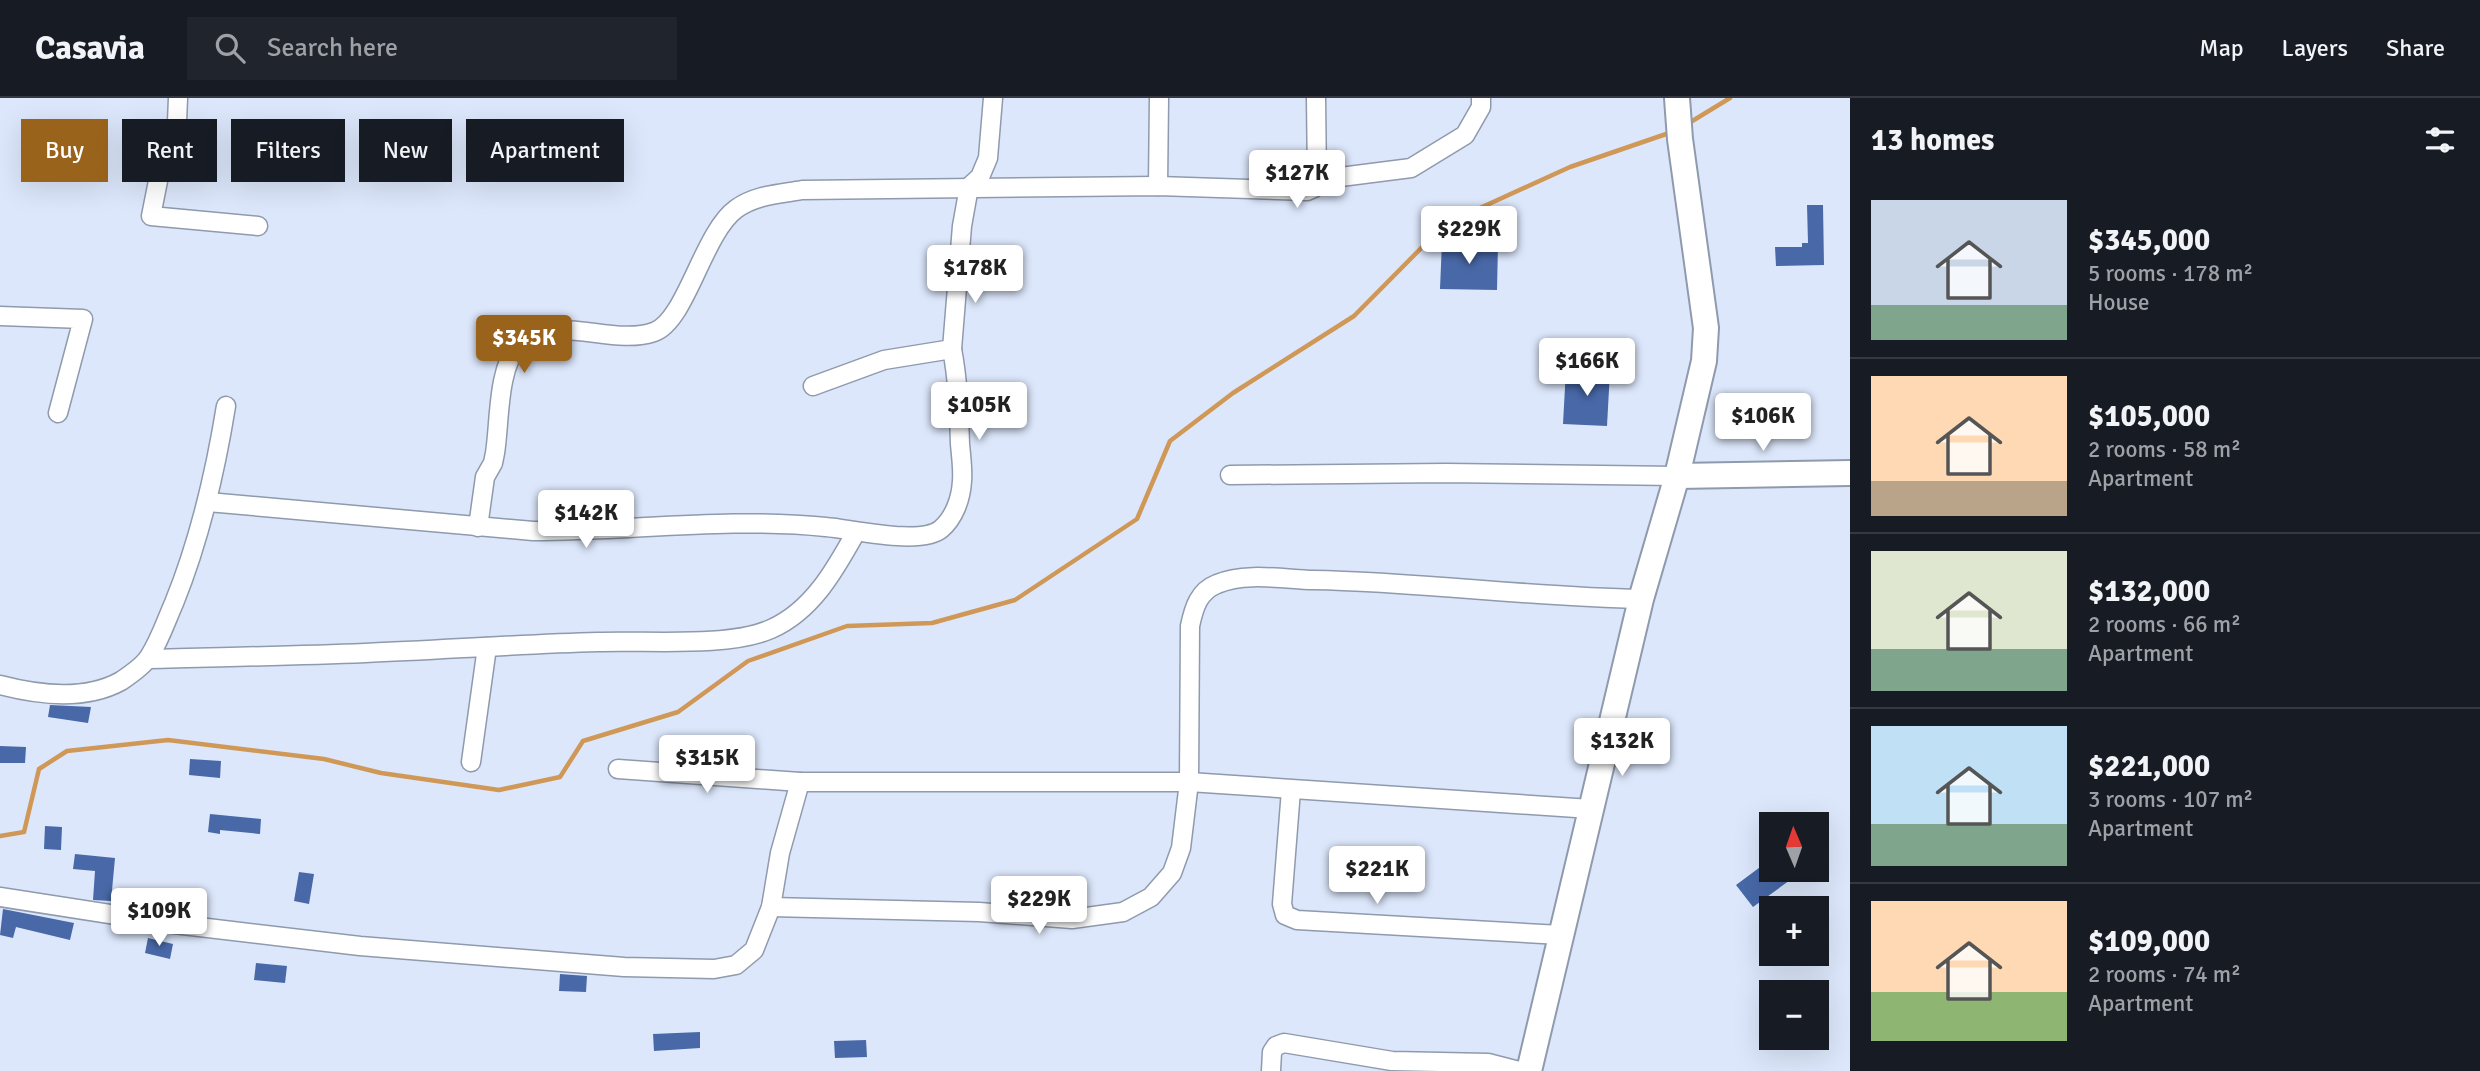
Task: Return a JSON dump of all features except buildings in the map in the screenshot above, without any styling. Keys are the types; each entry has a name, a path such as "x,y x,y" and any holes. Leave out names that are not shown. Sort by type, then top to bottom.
{"street":[{"path":"178,98 177,122 160,171 151,216 258,226"},
{"path":"208,502 478,527 577,531 742,523 796,524 895,536 939,532 954,514 962,481 956,371 952,349 962,226 969,187 980,177 988,158 993,98"},
{"path":"1158,186 1159,98"},
{"path":"478,527 484,479 495,453 506,368 513,352 526,339 548,330 576,330 607,337 643,335 659,330 671,319 726,219 733,211 753,200 802,190 969,187 1158,186 1307,191 1314,188 1317,180 1316,98"},
{"path":"1317,180 1411,168 1465,135 1481,107 1481,98"},
{"path":"1529,1071 1641,599 1677,476 1704,361 1706,328 1677,104"},
{"path":"0,316 83,319 58,413"},
{"path":"813,386 884,360 952,349"},
{"path":"0,685 23,691 54,694 97,692 121,681 148,659 162,633 182,583 208,502 226,406"},
{"path":"1230,475 1446,473 1677,476 1850,472"},
{"path":"148,659 720,640 753,636 788,621 810,601 839,562 856,532"},
{"path":"772,907 979,912 1072,919 1123,912 1151,897 1172,873 1181,848 1189,782 1190,625 1194,608 1202,593 1217,584 1255,578 1381,582 1591,598 1641,599"},
{"path":"471,762 487,647"},
{"path":"618,769 800,782 1189,782 1591,810"},
{"path":"0,897 174,924 360,947 624,967 714,969 736,965 754,950 772,907 783,843 800,782"},
{"path":"1291,790 1282,904 1285,915 1297,920 1561,935"},
{"path":"1271,1071 1272,1052 1276,1046 1284,1043 1392,1061 1488,1063 1519,1071"}],"waterway":[{"path":"1689,123 1730,98"},
{"path":"0,836 24,832 39,769 67,751 168,740 324,759 381,773 499,790 560,777 583,741 678,712 748,661 847,626 932,623 1015,600 1137,519 1170,441 1233,393 1354,316 1445,224 1570,167 1672,132"}]}
